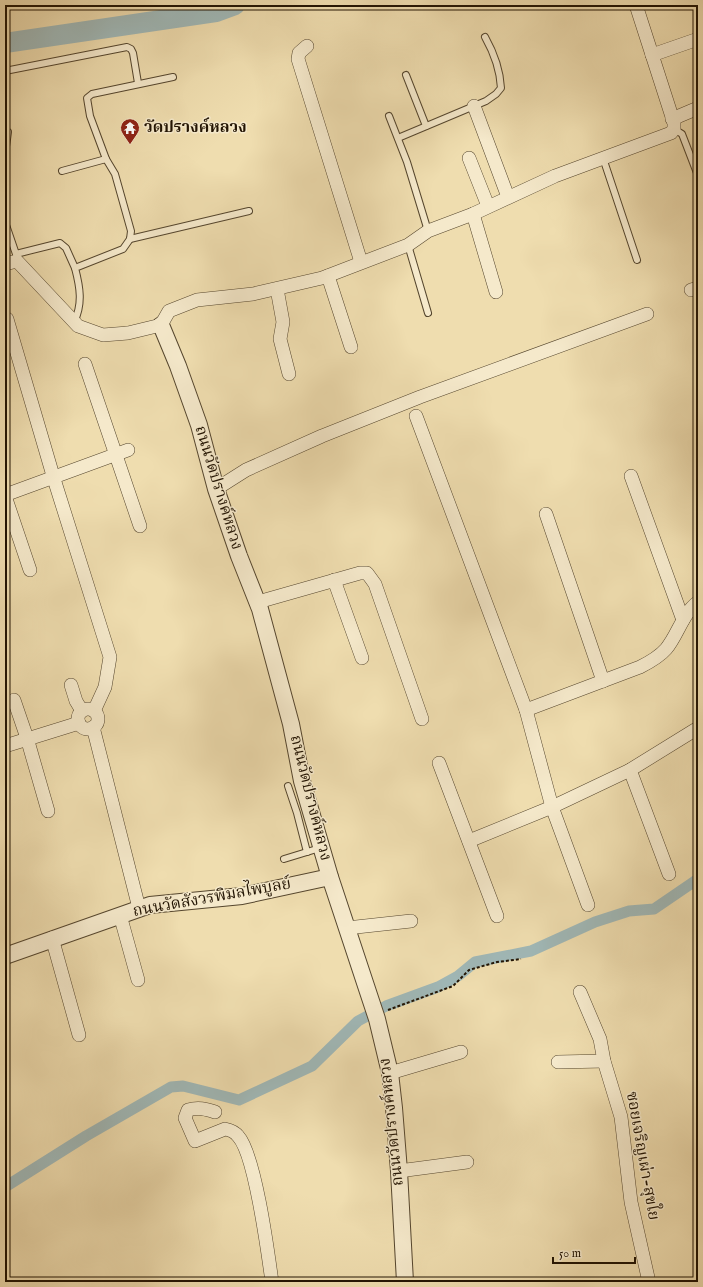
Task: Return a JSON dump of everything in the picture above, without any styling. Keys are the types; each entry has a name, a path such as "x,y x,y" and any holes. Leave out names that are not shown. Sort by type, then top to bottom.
{"street":[{"path":"13,260 78,326 103,335 128,333 161,326 169,311 197,300 253,294 328,276 408,245 428,231 473,214 508,197 603,158 671,133 673,124 636,5"},
{"path":"652,55 698,39"},
{"path":"307,46 299,53 298,59 361,262"},
{"path":"474,106 508,197"},
{"path":"673,124 698,108"},
{"path":"469,158 488,206"},
{"path":"473,214 496,292"},
{"path":"328,276 351,347"},
{"path":"277,289 283,322 280,339 289,374"},
{"path":"216,489 246,470 322,436 420,397 647,314"},
{"path":"5,746 85,715 105,687 110,657 54,479 7,319"},
{"name":"ถนนวัดปรางค์หลวง","path":"161,326 178,366 199,425 216,489 239,556 258,602 291,724 314,850 330,877 371,998 390,1073 399,1171 404,1282"},
{"path":"85,364 140,526"},
{"path":"416,416 526,710 552,807 588,906"},
{"path":"30,570 5,495 54,479 128,450"},
{"path":"630,476 683,620"},
{"path":"546,514 603,682"},
{"path":"258,602 360,573 367,573 370,576 422,719"},
{"path":"334,580 362,658"},
{"path":"526,710 603,682 653,660 666,648 683,620 698,602"},
{"path":"71,684 76,701 85,715 98,720 93,727 139,908"},
{"path":"14,700 27,738 48,811"},
{"path":"469,841 552,807 630,770 698,728"},
{"path":"439,763 496,916"},
{"path":"630,770 669,874"},
{"name":"ถนนวัดสังวรพิมลไพบูลย์","path":"5,956 52,938 150,905 242,896 330,877"},
{"path":"120,915 138,980"},
{"path":"347,928 411,921"},
{"path":"52,938 79,1035"},
{"name":"ซอยเจริญเผ่า-สุขใย","path":"580,992 597,1027 604,1061 621,1117 631,1202 650,1282"},
{"path":"390,1073 461,1052"},
{"path":"558,1062 604,1061"},
{"path":"215,1112 205,1108 192,1109 188,1110 185,1118 195,1141 225,1129 230,1130 238,1136 245,1147 250,1158 266,1236 272,1282"},
{"path":"399,1171 467,1162"}],"lane":[{"path":"398,138 474,106 496,94 501,88 501,75 493,51 485,37"},
{"path":"5,71 127,47 131,49 133,53 138,83"},
{"path":"406,75 426,126"},
{"path":"75,268 123,249 130,239 131,231 119,186 111,164 106,159 90,116 87,98 92,94 138,83 173,77"},
{"path":"389,116 407,162 416,196 428,231"},
{"path":"673,124 682,134 697,173"},
{"path":"5,154 8,132"},
{"path":"603,158 637,260"},
{"path":"62,171 106,159"},
{"path":"130,239 250,211"},
{"path":"5,222 13,260 60,243 66,248 75,268 80,300 79,311 74,322"},
{"path":"408,245 428,313"},
{"path":"284,859 314,850 288,786"}],"path":[{"path":"376,1018 383,1018 381,1013 453,986 469,970 497,962 521,959"}],"waterway":[{"path":"5,43 216,12 235,5"},
{"path":"5,1187 86,1136 171,1087 183,1086 239,1100 312,1066 358,1021 386,1006 438,987 458,976 475,962 531,951 595,922 629,911 654,909 695,881 698,888"}],"place":[{"name":"วัดปรางค์หลวง","path":"130,145"}]}
